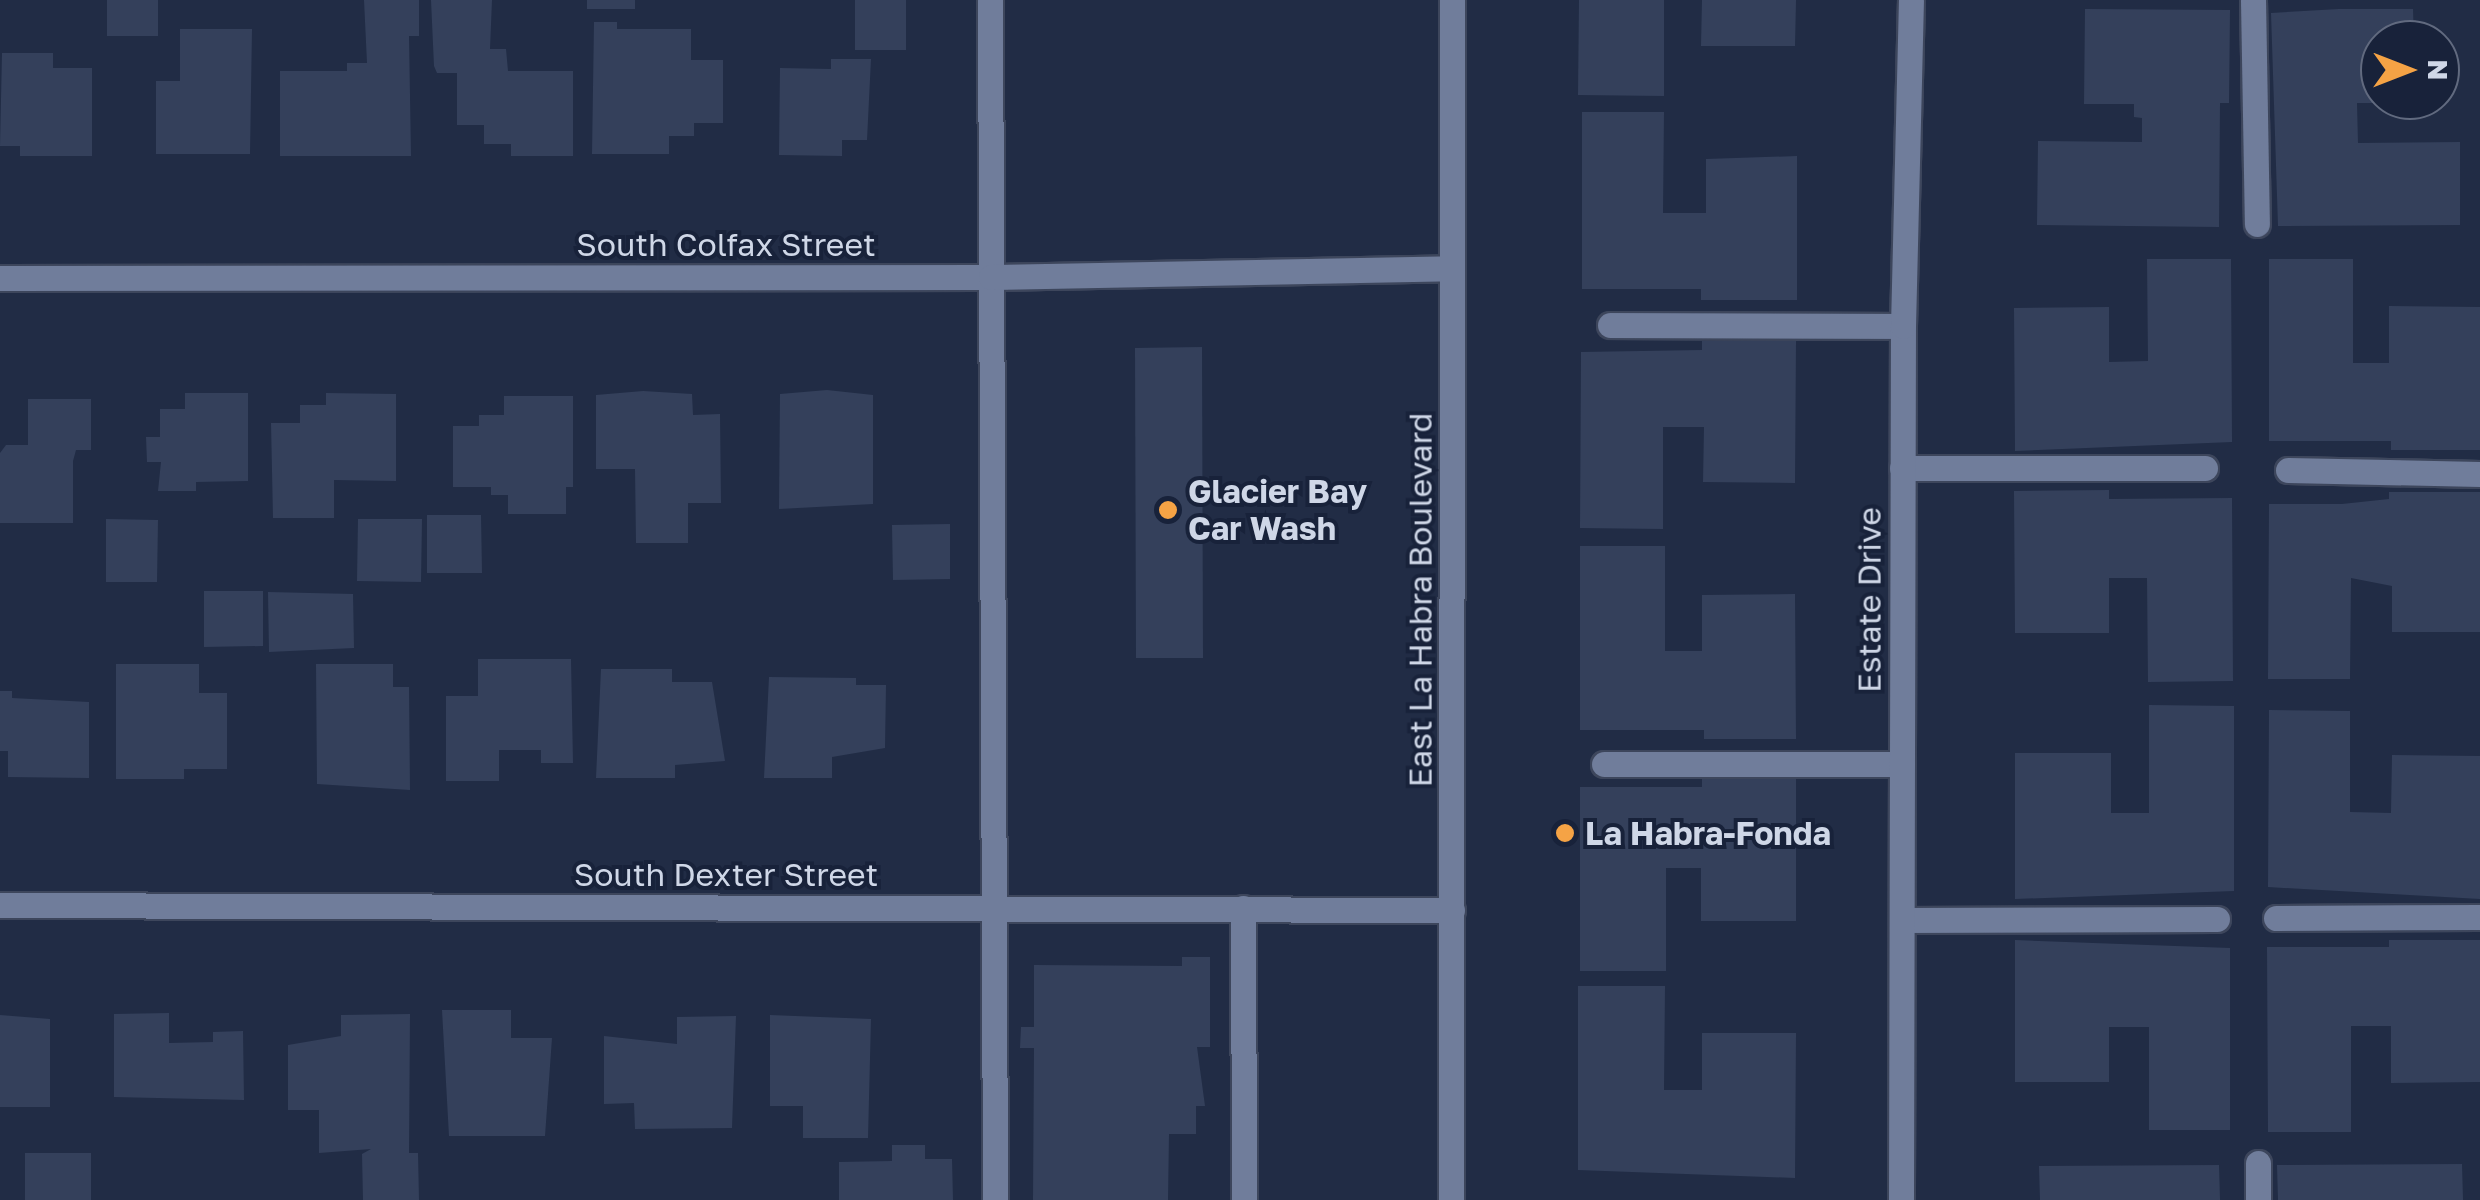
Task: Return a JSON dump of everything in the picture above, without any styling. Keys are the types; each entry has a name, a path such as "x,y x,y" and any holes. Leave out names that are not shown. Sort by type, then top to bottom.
{"street":[{"path":"990,0 995,1200"},
{"name":"East La Habra Boulevard","path":"1450,1200 1452,0"},
{"name":"Estate Drive","path":"1901,1200 1903,326 1912,0"},
{"path":"2253,0 2257,224"},
{"name":"South Colfax Street","path":"0,278 991,276 1452,268"},
{"path":"1610,325 1903,326"},
{"path":"1902,468 2205,468"},
{"path":"2288,470 2480,474"},
{"path":"1604,764 1902,764"},
{"name":"South Dexter Street","path":"0,905 1452,910"},
{"path":"1243,908 1244,1200"},
{"path":"2276,918 2480,917"},
{"path":"1902,920 2218,919"},
{"path":"2258,1163 2258,1200"}],"building":[{"path":"107,0 158,0 158,36 107,36"},
{"path":"364,0 419,0 419,36 409,36 411,156 280,156 280,71 347,71 347,63 367,63"},
{"path":"431,0 492,0 490,49 506,49 508,71 573,71 573,156 511,156 511,144 484,144 484,125 457,125 457,73 437,73 434,66"},
{"path":"587,0 635,0 635,9 587,9"},
{"path":"855,0 906,0 906,50 855,50"},
{"path":"1579,0 1664,0 1664,96 1578,95"},
{"path":"1702,0 1796,0 1795,46 1701,46"},
{"path":"2085,9 2230,10 2229,103 2220,103 2219,227 2037,225 2038,141 2142,142 2142,118 2134,117 2134,104 2084,104"},
{"path":"2413,9 2413,20 2360,20 2358,143 2460,142 2460,225 2278,226 2271,13"},
{"path":"594,22 617,22 617,29 691,29 691,60 723,60 723,123 694,123 694,136 669,136 669,154 592,154"},
{"path":"180,29 252,29 250,154 156,154 156,81 180,81"},
{"path":"2,53 53,53 53,68 92,68 92,156 20,156 20,146 0,146"},
{"path":"831,59 871,59 867,140 842,140 842,156 779,155 780,68 831,69"},
{"path":"1582,112 1664,112 1663,213 1706,213 1706,159 1797,156 1797,300 1701,300 1701,289 1582,289"},
{"path":"2147,259 2231,259 2232,442 2015,451 2014,308 2109,307 2109,362 2148,361"},
{"path":"2269,259 2353,259 2353,363 2389,363 2389,306 2480,307 2480,450 2391,450 2391,441 2269,441"},
{"path":"1702,341 1796,341 1795,483 1703,482 1704,427 1663,427 1663,529 1580,528 1581,352 1702,350"},
{"name":"Glacier Bay Car Wash","path":"1202,347 1203,658 1136,658 1135,348"},
{"path":"827,390 873,395 873,504 779,509 780,394"},
{"path":"643,391 692,394 693,415 720,414 721,503 688,503 688,543 636,543 635,469 596,469 596,395"},
{"path":"185,393 248,393 248,481 196,482 196,491 158,491 161,462 147,462 146,437 160,437 160,409 185,409"},
{"path":"326,393 396,394 396,481 334,480 334,518 273,518 271,423 300,423 300,405 326,405"},
{"path":"504,396 573,396 573,487 566,487 566,514 508,514 508,495 491,495 491,487 453,487 453,426 479,426 479,415 504,415"},
{"path":"28,399 91,399 91,450 76,450 73,461 73,523 0,523 0,453 6,445 28,445"},
{"path":"2109,490 2109,499 2232,498 2233,681 2148,682 2147,578 2109,578 2109,633 2015,633 2014,491"},
{"path":"2389,492 2480,492 2480,632 2392,632 2392,586 2351,578 2350,679 2268,679 2269,504 2342,504 2389,499"},
{"path":"427,515 481,515 482,573 427,573"},
{"path":"106,519 158,520 157,582 106,582"},
{"path":"358,519 422,519 421,582 357,581"},
{"path":"950,524 950,579 893,580 892,525"},
{"path":"1580,546 1665,546 1665,651 1702,651 1702,595 1795,594 1796,739 1704,739 1704,730 1580,730"},
{"path":"204,591 263,591 263,646 204,647"},
{"path":"268,592 353,594 354,648 269,652"},
{"path":"478,659 571,659 573,763 541,763 541,750 499,750 499,781 446,781 446,696 478,696"},
{"path":"116,664 199,664 199,693 227,693 227,769 184,769 184,779 116,779"},
{"path":"316,664 393,664 393,687 409,687 410,790 317,784"},
{"path":"601,669 672,669 672,682 712,682 725,761 675,765 675,778 596,778"},
{"path":"769,677 856,678 856,685 886,685 885,748 832,757 832,778 764,778"},
{"path":"0,691 12,691 12,698 89,702 89,778 8,777 8,751 0,751"},
{"path":"2149,705 2234,706 2234,891 2015,899 2015,753 2111,753 2111,813 2149,813"},
{"path":"2269,710 2350,711 2350,812 2391,813 2392,755 2480,756 2480,899 2268,887"},
{"path":"1702,779 1796,779 1796,921 1701,921 1701,868 1666,868 1666,971 1580,971 1580,787 1702,787"},
{"path":"2015,940 2230,948 2230,1130 2149,1130 2149,1027 2109,1027 2109,1082 2015,1082"},
{"path":"2389,940 2480,940 2480,1082 2391,1083 2391,1026 2351,1026 2351,1132 2268,1132 2267,947 2389,947"},
{"path":"1182,957 1210,957 1210,1047 1197,1047 1205,1106 1196,1106 1196,1134 1169,1134 1168,1200 1033,1200 1034,1048 1020,1048 1021,1027 1034,1027 1034,965 1182,966"},
{"path":"1578,986 1665,986 1664,1090 1702,1090 1702,1033 1796,1033 1795,1178 1578,1170"},
{"path":"442,1010 511,1010 511,1038 552,1038 545,1136 449,1136"},
{"path":"169,1013 169,1043 213,1042 213,1032 243,1031 244,1100 114,1097 114,1014"},
{"path":"410,1014 409,1153 418,1153 419,1200 363,1200 362,1154 371,1149 319,1153 319,1110 288,1110 288,1045 341,1036 341,1015"},
{"path":"0,1015 50,1019 50,1107 0,1107"},
{"path":"770,1015 871,1019 868,1138 803,1138 803,1106 770,1106"},
{"path":"736,1016 732,1128 635,1129 634,1103 604,1104 604,1036 677,1044 677,1017"},
{"path":"892,1145 925,1145 925,1159 952,1159 953,1200 839,1200 839,1162 892,1161"},
{"path":"25,1153 91,1153 91,1200 25,1200"},
{"path":"2462,1164 2463,1200 2278,1200 2277,1165"},
{"path":"2219,1165 2220,1200 2040,1200 2039,1166"}],"place":[{"name":"Glacier Bay Car Wash","path":"1168,510"},
{"name":"La Habra-Fonda","path":"1565,833"}]}
